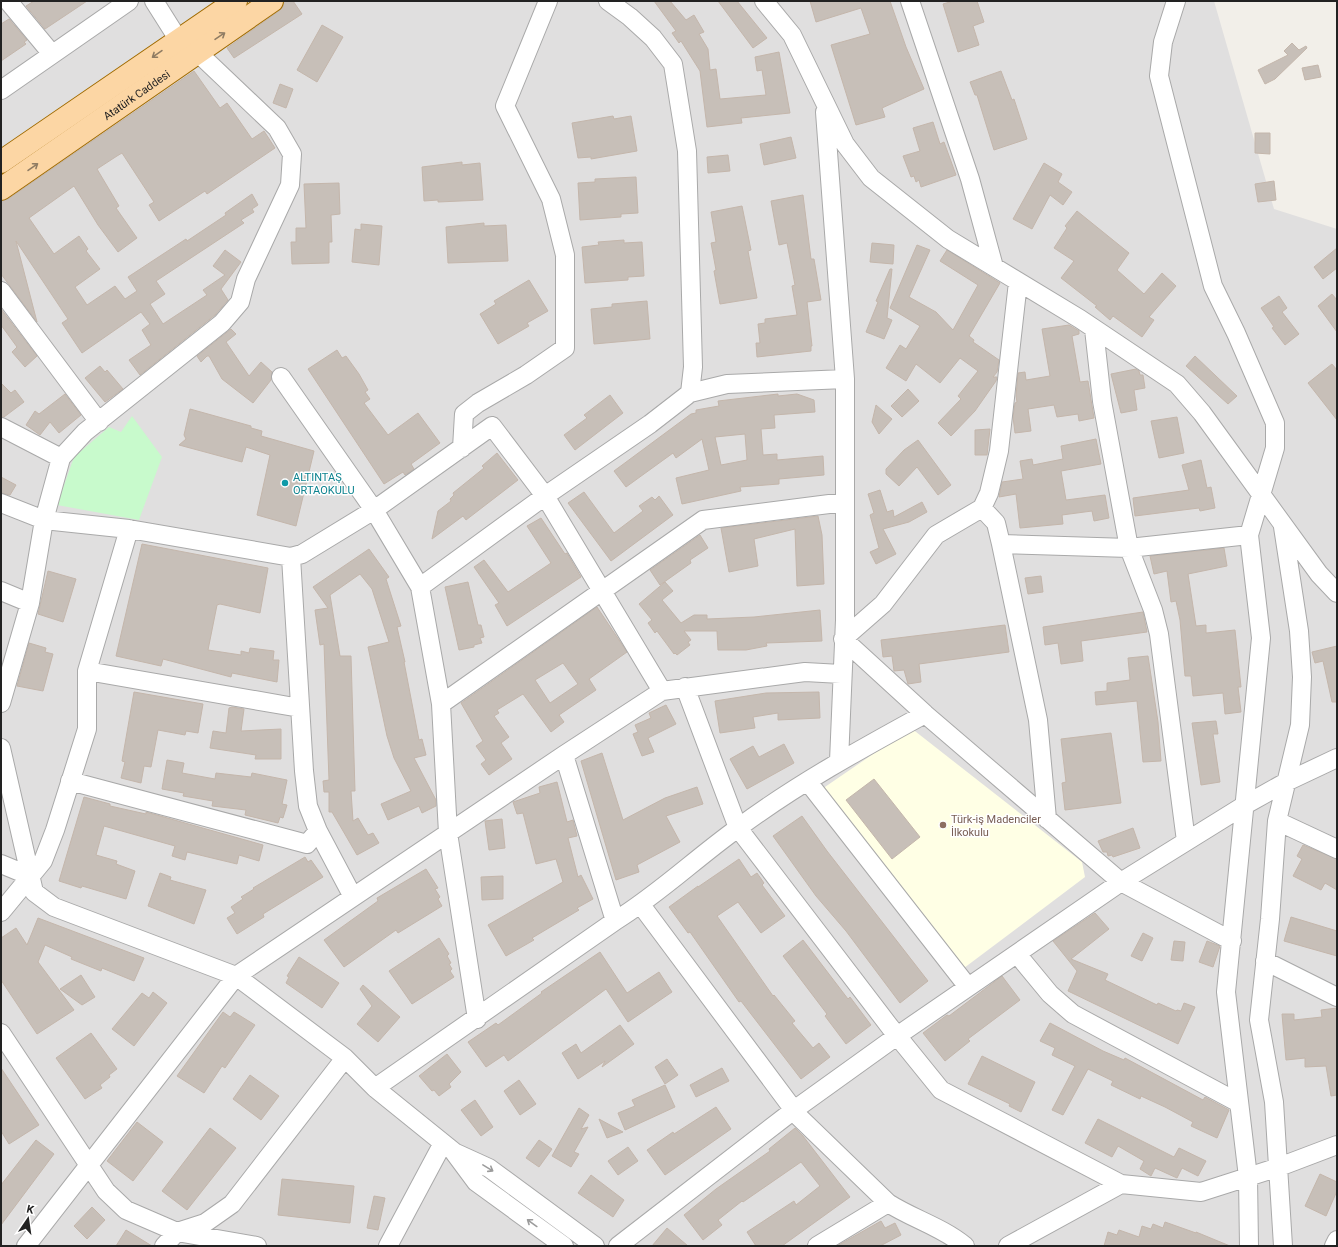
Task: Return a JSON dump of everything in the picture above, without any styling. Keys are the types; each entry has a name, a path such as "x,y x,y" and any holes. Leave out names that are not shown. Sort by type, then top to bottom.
{"main road":[{"path":"1,162 178,39 236,1"},
{"name":"Atatürk Caddesi","path":"1,189 196,52 272,1"}],"street":[{"path":"8,1 52,54"},
{"path":"1,90 129,1"},
{"path":"1,703 30,603 44,520 61,458 86,432 222,323 240,302 246,278 290,185 292,154 277,128 196,52 178,39 154,1"},
{"path":"462,448 464,414 478,402 526,375 565,348 565,255 551,198 505,106 548,1"},
{"path":"608,1 630,17 673,64 687,151 692,367 690,393"},
{"path":"764,1 792,35 845,144 871,178 948,239 1094,329 1177,384 1202,413 1319,574 1337,593"},
{"path":"910,1 970,179 994,267"},
{"path":"1176,1 1163,42 1159,76 1213,286 1257,378 1275,423 1275,448 1260,494 1249,535 1261,638 1226,992 1248,1177 1249,1246"},
{"path":"825,105 845,379 843,639 838,761"},
{"path":"843,639 883,604 936,535 982,508 990,493 999,451 1018,282"},
{"path":"1,292 99,422"},
{"path":"1094,329 1102,401 1129,548 1153,610 1159,634 1186,841"},
{"path":"281,377 374,510 420,587 441,704 448,833 477,1019"},
{"path":"420,587 546,496 650,424 690,393 727,384 845,379"},
{"path":"1,503 44,520 129,529 291,557 309,550 374,510 492,426 546,496 662,691"},
{"path":"1,427 61,458"},
{"path":"441,704 703,520 845,502"},
{"path":"982,508 996,523 1038,720 1047,819"},
{"path":"1283,524 1299,631 1302,677 1300,725 1277,821 1259,1020 1274,1102 1283,1246"},
{"path":"1,912 43,861 70,781 87,729 87,671 129,529"},
{"path":"1001,544 1129,548 1249,535"},
{"path":"291,557 304,771 308,806 318,831 353,897"},
{"path":"1,591 30,603"},
{"path":"843,639 925,714 1121,882 1232,941"},
{"path":"87,671 300,708"},
{"path":"26,1246 236,976 564,755 662,691 804,672 841,674"},
{"path":"685,688 738,828 897,1036 941,1090 1122,1184 1201,1192 1279,1167 1337,1145"},
{"path":"375,1088 477,1019 615,921 641,905 738,828 838,761 925,714"},
{"path":"1,748 34,892 54,907 236,976 345,1058 375,1088 448,1147 489,1168 595,1246"},
{"path":"564,755 615,921"},
{"path":"618,1246 794,1110 897,1036 1121,882 1245,805 1286,782 1337,758"},
{"path":"70,781 307,844 318,831"},
{"path":"808,782 968,987"},
{"path":"1277,821 1337,849"},
{"path":"1,864 30,876"},
{"path":"641,905 794,1110 888,1203 903,1212 951,1234 965,1246"},
{"path":"1017,954 1050,994 1073,1014 1239,1103"},
{"path":"1265,961 1337,997"},
{"path":"1,1033 88,1166 106,1191 126,1210 177,1232 257,1246"},
{"path":"164,1246 177,1232 205,1223 232,1204 345,1058"},
{"path":"448,1147 476,1182 545,1240 564,1246"},
{"path":"388,1246 448,1147"},
{"path":"1008,1246 1122,1184"},
{"path":"817,1246 888,1203"},
{"path":"1334,1246 1337,1240"}],"shaded area":[{"path":"1,1 1214,1 1274,209 1337,229 1337,1246 1,1246"},
{"name":"Türk-iş Madenciler İlkokulu","path":"911,728 1082,862 1085,877 964,968 822,789"}],"green space":[{"path":"132,416 162,457 139,520 57,505 74,457 109,427 121,432"}],"building":[{"path":"34,1 87,1 45,29 26,6"},
{"path":"284,1 293,1 302,14 234,58 227,48 279,11 283,7"},
{"path":"654,1 670,1 686,20 694,15 704,32 699,34 708,49 710,70 716,69 720,99 766,95 762,70 757,71 755,57 779,52 790,113 741,118 742,123 707,127 700,71 681,41 679,43 672,33 676,31"},
{"path":"718,1 737,1 767,38 753,48"},
{"path":"810,1 890,1 906,47 924,89 882,108 885,117 856,125 831,45 870,34 861,8 816,22"},
{"path":"953,1 977,1 984,22 973,26 979,45 958,52 943,4"},
{"path":"9,19 27,40 24,42 26,44 1,61 1,24"},
{"path":"322,25 343,37 317,82 297,70"},
{"path":"1292,43 1299,50 1306,46 1307,48 1275,79 1265,84 1258,70 1288,55 1284,51"},
{"path":"1318,65 1321,77 1305,80 1302,68"},
{"path":"194,71 220,108 227,103 252,139 264,131 275,148 207,194 205,191 159,221 149,205 154,202 122,153 97,169 119,206 116,208 137,238 118,252 98,225 74,186 29,218 54,254 79,236 88,249 86,251 100,269 75,287 87,305 115,286 125,299 137,291 128,277 226,215 225,213 252,194 258,205 252,209 254,212 241,220 244,223 156,281 165,294 150,304 163,324 207,295 203,290 225,275 213,266 225,250 241,262 221,289 228,300 215,315 140,375 129,360 151,345 142,330 150,324 141,312 82,353 62,323 68,319 16,241 37,322 1,274 1,201 8,199"},
{"path":"1001,71 1012,100 1014,99 1027,139 994,150 977,95 975,95 970,82"},
{"path":"280,84 293,89 286,108 273,103"},
{"path":"613,116 614,119 631,116 637,151 591,159 591,157 578,158 572,123"},
{"path":"933,122 940,144 944,142 956,175 921,187 919,180 916,182 914,176 911,177 903,156 920,151 913,128"},
{"path":"1255,133 1270,133 1270,154 1255,153"},
{"path":"791,137 796,158 764,165 760,144"},
{"path":"728,155 730,171 708,173 707,157"},
{"path":"462,162 462,165 480,163 483,200 438,202 438,200 424,201 422,167"},
{"path":"1044,163 1062,174 1058,182 1072,192 1063,205 1050,195 1032,229 1013,219"},
{"path":"636,177 638,213 621,214 621,217 580,220 578,183 595,182 595,179"},
{"path":"1274,181 1276,200 1258,202 1255,184"},
{"path":"339,183 340,214 331,215 332,242 329,242 329,263 292,264 291,242 296,242 296,228 306,228 304,184"},
{"path":"803,195 811,259 814,259 821,300 807,302 812,346 811,351 757,357 756,343 760,343 758,324 765,323 765,319 797,315 792,286 795,285 787,243 779,245 771,201"},
{"path":"742,206 751,250 748,251 757,298 720,304 711,243 716,242 711,212"},
{"path":"1077,211 1129,253 1117,270 1144,294 1162,273 1176,286 1149,317 1154,320 1142,337 1113,316 1110,320 1095,307 1097,306 1061,278 1074,261 1054,248 1067,228 1065,226"},
{"path":"484,223 484,226 506,225 508,261 448,263 446,227"},
{"path":"361,224 382,226 379,265 352,262 355,229 361,230"},
{"path":"624,240 624,243 642,242 644,276 628,277 628,280 585,283 582,247 599,245 598,242"},
{"path":"872,243 894,245 893,264 870,262"},
{"path":"917,245 930,250 909,297 936,312 953,330 978,285 940,261 947,250 1000,283 969,336 974,340 973,342 999,360 997,372 993,377 997,377 996,381 975,411 951,436 938,423 961,399 958,396 978,371 960,358 940,383 916,364 906,381 886,368 900,345 906,349 920,326 890,308"},
{"path":"1337,248 1337,268 1323,279 1314,267"},
{"path":"890,269 892,269 887,318 892,320 884,339 866,332 878,302 876,301"},
{"path":"529,280 548,311 527,323 529,326 498,344 480,314 496,304 494,301"},
{"path":"1332,294 1337,300 1337,332 1318,306"},
{"path":"1279,296 1287,308 1282,312 1299,334 1285,345 1272,328 1274,327 1261,308"},
{"path":"647,301 650,339 594,344 591,309 612,307 612,304"},
{"path":"1,309 37,356 25,367 12,352 17,347 1,325"},
{"path":"1069,325 1079,331 1079,334 1072,336 1080,382 1088,381 1094,418 1079,421 1078,414 1057,417 1054,405 1028,409 1031,431 1015,433 1013,417 1015,403 1017,402 1016,396 1018,373 1025,372 1026,380 1050,376 1042,329"},
{"path":"231,329 236,334 226,342 249,376 261,362 272,372 271,380 253,403 222,379 209,356 201,362 197,356"},
{"path":"337,350 342,358 346,356 359,374 368,390 365,392 370,399 364,403 388,435 418,413 440,443 411,464 414,469 405,475 403,472 384,484 308,369"},
{"path":"1195,356 1237,396 1228,404 1186,366"},
{"path":"1332,364 1337,370 1337,420 1308,383"},
{"path":"100,366 105,372 107,370 123,389 105,402 85,378"},
{"path":"1136,369 1139,371 1140,375 1143,375 1145,388 1134,390 1137,410 1121,413 1111,374"},
{"path":"1,383 11,393 15,390 24,402 4,417 1,417"},
{"path":"908,389 919,401 902,417 891,406"},
{"path":"65,394 81,415 59,433 50,422 40,435 26,425 35,411 39,414"},
{"path":"778,394 778,396 797,394 814,400 815,412 774,415 775,428 761,429 763,455 777,454 777,460 823,456 824,475 779,479 779,484 740,487 741,491 682,504 676,478 709,470 702,439 676,458 673,453 626,487 614,471 691,414 696,413 696,410 719,406 718,401","holes":["745,434 747,460 721,465 715,437"]},
{"path":"610,395 623,413 575,450 564,435 587,418 584,415"},
{"path":"876,405 892,419 879,434 872,422"},
{"path":"190,409 251,426 251,428 262,431 261,436 314,451 296,526 257,515 270,455 246,447 242,462 179,445 186,439 184,435"},
{"path":"1177,417 1184,453 1159,458 1151,421"},
{"path":"990,429 987,455 975,455 975,430"},
{"path":"1096,439 1101,464 1061,471 1066,500 1105,495 1109,518 1094,521 1092,511 1062,515 1063,524 1020,528 1016,494 999,497 1002,482 1023,479 1020,461 1032,459 1033,465 1063,459 1061,446"},
{"path":"918,440 951,485 938,495 917,467 899,486 886,474 886,469 904,450"},
{"path":"497,453 518,480 466,520 463,516 432,539 438,511 451,501 450,499 454,495 453,493 484,468 482,466"},
{"path":"1201,460 1207,488 1211,487 1215,508 1200,511 1199,508 1135,516 1133,498 1189,490 1182,465"},
{"path":"1,477 16,485 10,495 1,493"},
{"path":"880,490 887,512 893,510 894,517 922,502 927,512 909,522 883,529 896,554 876,564 870,552 879,548 870,515 874,513 868,494"},
{"path":"584,492 614,533 643,511 639,506 652,497 655,500 659,496 673,515 611,561 568,503"},
{"path":"818,516 822,535 824,584 797,586 795,529 754,539 758,566 729,572 721,528"},
{"path":"541,518 565,554 567,553 581,577 507,626 495,605 499,603 474,567 484,560 508,592 551,563 527,526"},
{"path":"700,535 708,548 690,560 691,563 660,585 650,570"},
{"path":"142,544 268,568 260,613 220,604 217,605 208,650 241,655 241,651 249,653 250,648 274,651 273,660 279,660 277,682 232,673 231,677 163,659 161,666 116,656"},
{"path":"1224,548 1227,566 1188,574 1196,626 1206,625 1206,633 1235,630 1241,687 1238,687 1241,712 1225,714 1223,693 1193,696 1191,676 1185,676 1180,620 1176,601 1171,602 1167,571 1154,574 1150,556"},
{"path":"369,549 389,577 386,579 401,626 397,627 419,740 422,739 426,755 414,758 436,800 436,806 422,813 419,806 388,820 381,804 411,791 394,758 387,736 368,647 389,642 372,589 360,574 330,595 340,656 351,656 355,791 351,791 353,821 358,818 368,835 373,833 379,843 357,855 332,812 329,812 329,792 324,792 323,781 329,780 324,644 320,645 315,610 328,608 313,587"},
{"path":"48,571 76,579 63,622 38,614"},
{"path":"1041,576 1043,592 1028,594 1025,578"},
{"path":"468,582 478,625 481,625 484,637 480,638 482,643 474,645 474,647 459,650 445,587"},
{"path":"665,582 673,591 662,600 681,623 694,615 707,615 707,619 754,617 820,610 822,641 766,643 767,646 746,650 718,650 717,631 684,631 691,640 688,642 690,645 677,655 675,653 674,654 657,631 655,633 648,623 652,620 639,604"},
{"path":"597,607 627,652 589,679 596,690 559,715 564,722 551,732 523,694 497,710 499,713 494,716 509,737 501,743 512,759 489,775 481,764 486,760 476,746 483,741 461,703","holes":["563,663 578,684 550,703 535,680"]},
{"path":"1143,612 1147,632 1081,641 1083,661 1061,664 1058,643 1045,645 1043,627"},
{"path":"1005,625 1009,652 919,664 921,682 908,684 904,670 894,671 892,656 883,657 881,640"},
{"path":"29,643 46,648 45,652 53,654 43,691 17,686"},
{"path":"1337,646 1337,702 1332,702 1323,661 1315,663 1312,652"},
{"path":"1148,656 1158,722 1161,761 1143,762 1137,701 1096,705 1095,692 1107,691 1107,683 1130,680 1128,658"},
{"path":"134,692 203,704 198,733 186,731 185,735 158,730 151,767 144,766 141,783 121,778 125,762 122,761"},
{"path":"819,692 820,718 778,720 778,713 753,717 755,728 720,733 715,701 766,693"},
{"path":"666,705 676,724 648,738 654,752 642,756 633,734 638,732 635,725 651,718 649,713"},
{"path":"229,708 244,709 241,731 281,729 281,759 255,759 256,755 210,748 213,731 226,733"},
{"path":"1216,721 1218,734 1213,734 1220,782 1201,785 1192,723"},
{"path":"1111,733 1121,803 1065,810 1062,783 1066,782 1061,739"},
{"path":"784,744 794,763 747,789 730,759 753,746 759,757"},
{"path":"602,753 623,820 665,798 697,787 703,804 666,816 680,842 637,865 639,872 616,880 581,761"},
{"path":"167,760 184,763 182,773 215,779 216,773 251,777 252,773 287,780 282,804 287,805 283,818 280,817 278,823 245,815 246,810 212,806 213,801 183,796 184,793 162,789"},
{"path":"874,779 920,837 892,859 846,800"},
{"path":"557,782 567,822 573,820 577,836 568,838 578,877 581,875 593,899 577,908 579,910 532,938 534,940 506,956 488,925 563,882 556,859 536,864 523,813 517,814 513,802 540,793 539,787"},
{"path":"84,797 110,804 110,806 146,814 146,812 263,845 259,861 239,855 237,864 187,852 185,860 172,856 175,846 104,826 96,855 117,861 116,864 135,871 126,899 59,881"},
{"path":"802,816 827,851 928,981 900,1003 846,931 816,896 773,836"},
{"path":"502,819 505,848 489,850 485,821"},
{"path":"1133,828 1140,848 1113,857 1112,855 1108,856 1107,852 1103,852 1098,841"},
{"path":"1303,845 1337,859 1337,890 1325,883 1321,890 1293,876 1302,859 1297,856"},
{"path":"305,857 308,862 311,860 323,877 263,914 264,917 237,934 227,918 235,913 231,907 243,899 241,897 254,889 253,888"},
{"path":"739,859 751,877 757,873 764,883 762,885 785,916 761,933 738,902 717,916 773,996 774,995 795,1021 792,1023 813,1048 819,1043 830,1057 801,1079 741,1001 739,1002 690,932 688,933 669,907"},
{"path":"426,869 438,888 435,889 440,897 438,899 442,906 398,933 396,930 344,967 324,940 378,901 377,898"},
{"path":"160,873 171,877 170,880 206,890 194,924 148,906"},
{"path":"503,876 503,899 482,900 481,877"},
{"path":"1095,913 1109,929 1071,959 1108,974 1105,980 1157,1005 1158,1003 1176,1011 1181,1011 1184,1003 1195,1007 1178,1044 1068,991 1077,971 1053,941"},
{"path":"1291,917 1337,931 1337,956 1284,941"},
{"path":"38,918 144,958 134,981 102,968 101,971 71,959 72,957 45,945 38,962 74,1010 37,1034 1,980 1,938 16,928 27,945"},
{"path":"1143,933 1153,938 1142,961 1131,956"},
{"path":"439,938 449,954 447,956 451,963 449,964 452,969 450,971 454,977 412,1004 389,971"},
{"path":"803,940 848,999 850,997 871,1025 846,1044 825,1016 827,1014 783,956"},
{"path":"1174,941 1185,942 1183,961 1171,960"},
{"path":"1207,941 1220,946 1213,967 1199,962"},
{"path":"600,952 627,993 659,972 672,992 628,1022 606,989 508,1061 504,1055 486,1067 468,1042 496,1023 498,1025 542,993 541,992"},
{"path":"299,957 339,983 322,1008 286,983 289,977 287,976"},
{"path":"81,975 95,997 82,1005 60,989"},
{"path":"1002,976 1020,1000 968,1039 970,1041 945,1061 923,1033 947,1015 949,1016"},
{"path":"363,985 400,1017 378,1042 357,1024 372,1006 360,989"},
{"path":"153,992 167,1003 134,1046 112,1029 142,993 149,998"},
{"path":"1337,1008 1337,1095 1331,1096 1326,1066 1305,1067 1305,1058 1286,1060 1282,1014 1294,1014 1294,1020 1322,1017 1321,1010"},
{"path":"223,1012 230,1017 234,1012 255,1025 225,1068 222,1066 204,1093 177,1076"},
{"path":"1050,1023 1103,1051 1124,1060 1125,1058 1203,1100 1205,1097 1229,1110 1217,1138 1191,1126 1193,1122 1165,1107 1141,1096 1140,1099 1111,1085 1113,1081 1088,1069 1063,1115 1052,1110 1075,1066 1052,1055 1055,1048 1040,1041"},
{"path":"620,1025 634,1044 602,1067 605,1061 578,1079 562,1053 576,1044 581,1053"},
{"path":"91,1033 117,1069 100,1085 102,1088 85,1099 56,1058"},
{"path":"447,1054 461,1072 449,1084 451,1087 439,1096 434,1090 432,1091 419,1076"},
{"path":"982,1056 1035,1082 1021,1112 1009,1106 1010,1104 968,1084"},
{"path":"667,1059 678,1075 665,1084 655,1067"},
{"path":"1,1068 39,1125 9,1144 1,1131"},
{"path":"722,1068 729,1081 696,1097 690,1085"},
{"path":"250,1075 279,1096 261,1120 233,1099"},
{"path":"519,1080 536,1104 520,1115 504,1091"},
{"path":"665,1085 675,1107 625,1130 618,1113 635,1106 632,1100"},
{"path":"475,1100 493,1127 481,1136 461,1110"},
{"path":"716,1107 731,1129 665,1175 647,1150 673,1132 674,1134"},
{"path":"579,1108 589,1115 581,1129 588,1127 574,1152 579,1154 571,1167 552,1156"},
{"path":"599,1119 623,1132 607,1138"},
{"path":"1098,1119 1174,1157 1179,1148 1206,1161 1198,1176 1182,1168 1177,1178 1155,1168 1151,1176 1140,1169 1144,1161 1118,1146 1112,1157 1085,1143"},
{"path":"137,1122 163,1142 133,1181 107,1161"},
{"path":"210,1128 236,1148 187,1210 162,1191"},
{"path":"795,1128 803,1136 850,1197 782,1246 756,1246 747,1232 794,1201 796,1205 820,1186 801,1162 743,1202 742,1201 718,1220 722,1225 703,1240 684,1215 716,1189 770,1151 769,1149"},
{"path":"36,1140 54,1154 1,1225 1,1185"},
{"path":"539,1140 552,1149 539,1167 526,1158"},
{"path":"628,1147 638,1161 618,1175 608,1161"},
{"path":"1320,1174 1337,1182 1337,1191 1326,1216 1305,1206"},
{"path":"591,1175 624,1200 613,1217 578,1193"},
{"path":"282,1179 354,1186 350,1223 278,1215"},
{"path":"374,1196 385,1198 378,1230 367,1228"},
{"path":"92,1207 105,1220 87,1239 74,1226"},
{"path":"881,1221 885,1228 895,1223 901,1235 880,1246 837,1246"},
{"path":"1165,1222 1196,1232 1230,1246 1104,1246 1108,1232 1117,1235 1119,1230 1139,1237 1142,1226 1151,1229 1153,1224 1163,1228"},
{"path":"667,1228 688,1246 652,1246"},
{"path":"126,1230 152,1246 116,1246"}],"place":[{"name":"ALTINTAŞ ORTAOKULU","path":"285,483"},
{"name":"Türk-iş Madenciler İlkokulu","path":"943,825"}]}
